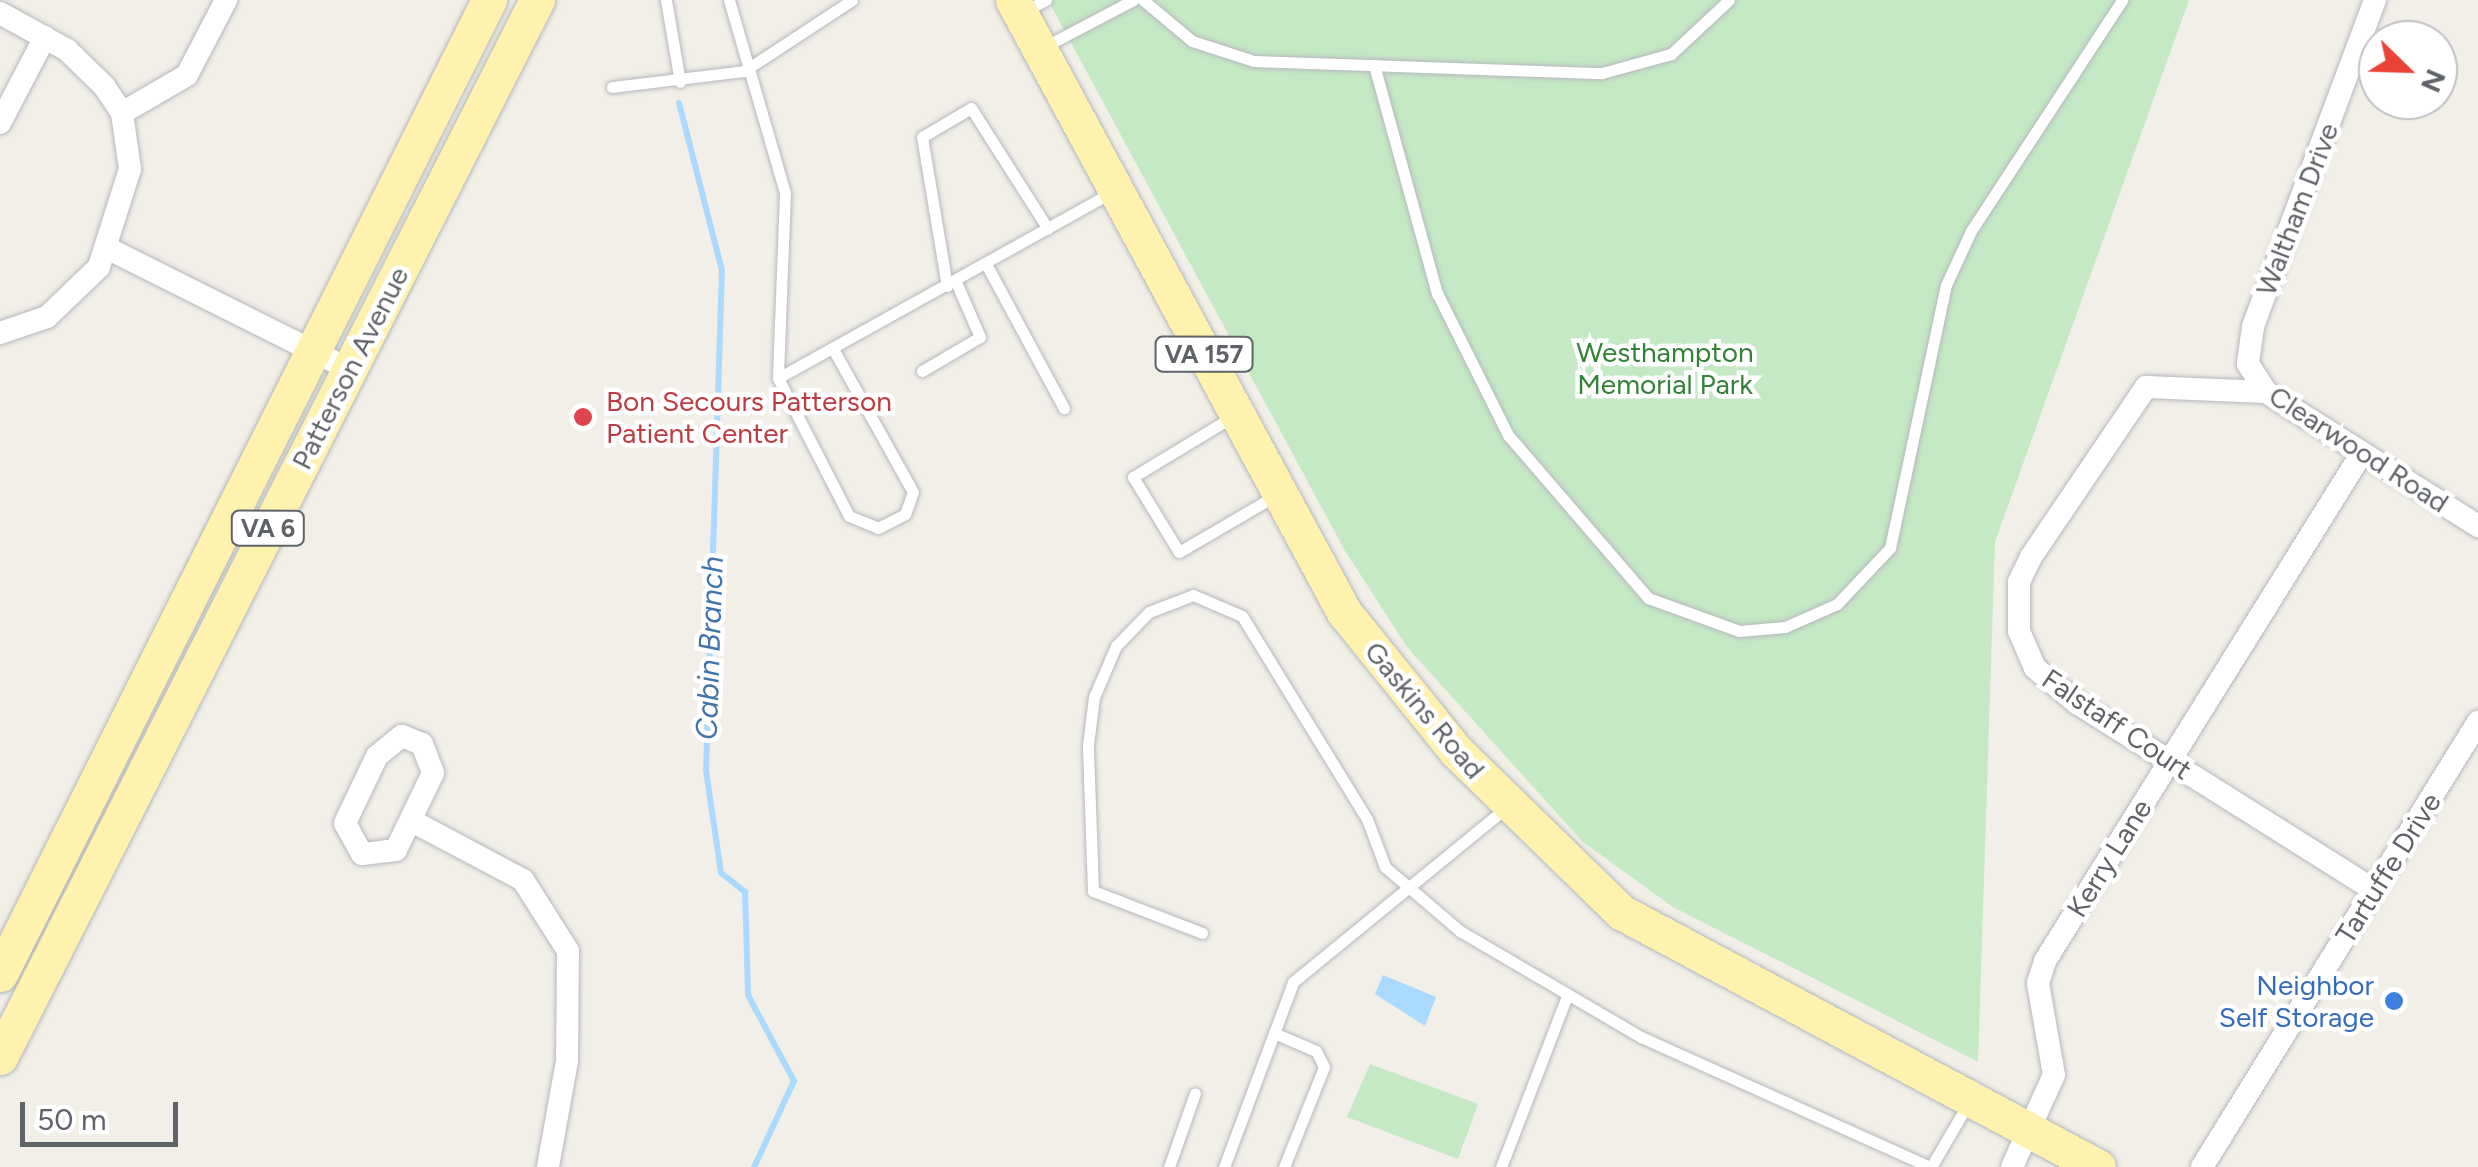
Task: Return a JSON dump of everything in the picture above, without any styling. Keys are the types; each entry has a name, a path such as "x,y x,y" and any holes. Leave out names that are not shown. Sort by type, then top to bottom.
{"main road":[{"name":"Patterson Avenue","path":"0,974 316,352 489,0"},
{"name":"Patterson Avenue","path":"0,1057 537,0"},
{"name":"Gaskins Road","path":"1027,4 1040,49 1344,612 1508,806 1620,912 1972,1096 2098,1167"}],"street":[{"path":"122,113 187,75 226,0"},
{"name":"Waltham Drive","path":"2248,364 2253,328 2375,0"},
{"path":"0,13 45,37 85,66 122,113 130,169 109,249 47,317 0,333"},
{"path":"0,124 45,37"},
{"path":"109,249 350,370"},
{"name":"Clearwood Road","path":"2248,364 2266,392 2478,526"},
{"name":"Falstaff Court","path":"2266,392 2146,388 2019,582 2019,630 2034,668 2169,762 2374,890"},
{"name":"Kerry Lane","path":"2012,1167 2033,1131 2055,1066 2040,972 2362,453"},
{"name":"Tartuffe Drive","path":"2202,1167 2478,722"},
{"path":"402,736 422,744 433,773 412,821 396,850 383,855 362,854 344,832 377,756 402,736"},
{"path":"412,821 523,880 568,951 566,1061 548,1167"}],"lane":[{"path":"666,0 680,82"},
{"path":"729,0 744,71 778,150 785,193 778,378 849,516 878,528 905,514 913,492 833,349"},
{"path":"612,87 680,82 744,71 852,0"},
{"path":"1040,49 1133,0"},
{"path":"1143,0 1222,54 1374,64 1635,70 1670,54 1729,0"},
{"path":"1374,64 1437,293 1508,436 1648,598 1688,620 1770,628 1837,604 1890,548 1946,285 1971,231 2122,0"},
{"path":"922,371 980,337 951,284 922,137 971,108 1048,229"},
{"path":"778,378 1116,190"},
{"path":"986,264 1064,408"},
{"path":"1236,414 1134,477 1178,552 1279,494"},
{"path":"1202,933 1093,891 1088,745 1094,697 1116,646 1149,612 1193,595 1242,616 1367,819 1385,867 1410,890 1567,996 1930,1167 1972,1096"},
{"path":"1224,1167 1274,1033 1308,964 1410,890 1508,806"},
{"path":"1501,1167 1567,996"},
{"path":"1274,1033 1316,1051 1324,1067 1284,1167"},
{"path":"1170,1167 1195,1093"}],"green space":[{"name":"Westhampton Memorial Park","path":"1048,0 2189,0 1995,542 1978,1062 1673,907 1583,842 1407,647 1344,549"},
{"path":"1370,1064 1478,1104 1458,1159 1347,1117"}],"water":[{"path":"1383,975 1436,997 1425,1026 1375,994"}],"waterway":[{"name":"Cabin Branch","path":"679,103 722,270 706,771 721,873 745,892 748,995 794,1081 754,1167"}],"place":[{"name":"Bon Secours Patterson Patient Center","path":"583,417"},
{"name":"Neighbor Self Storage","path":"2394,1001"}]}
